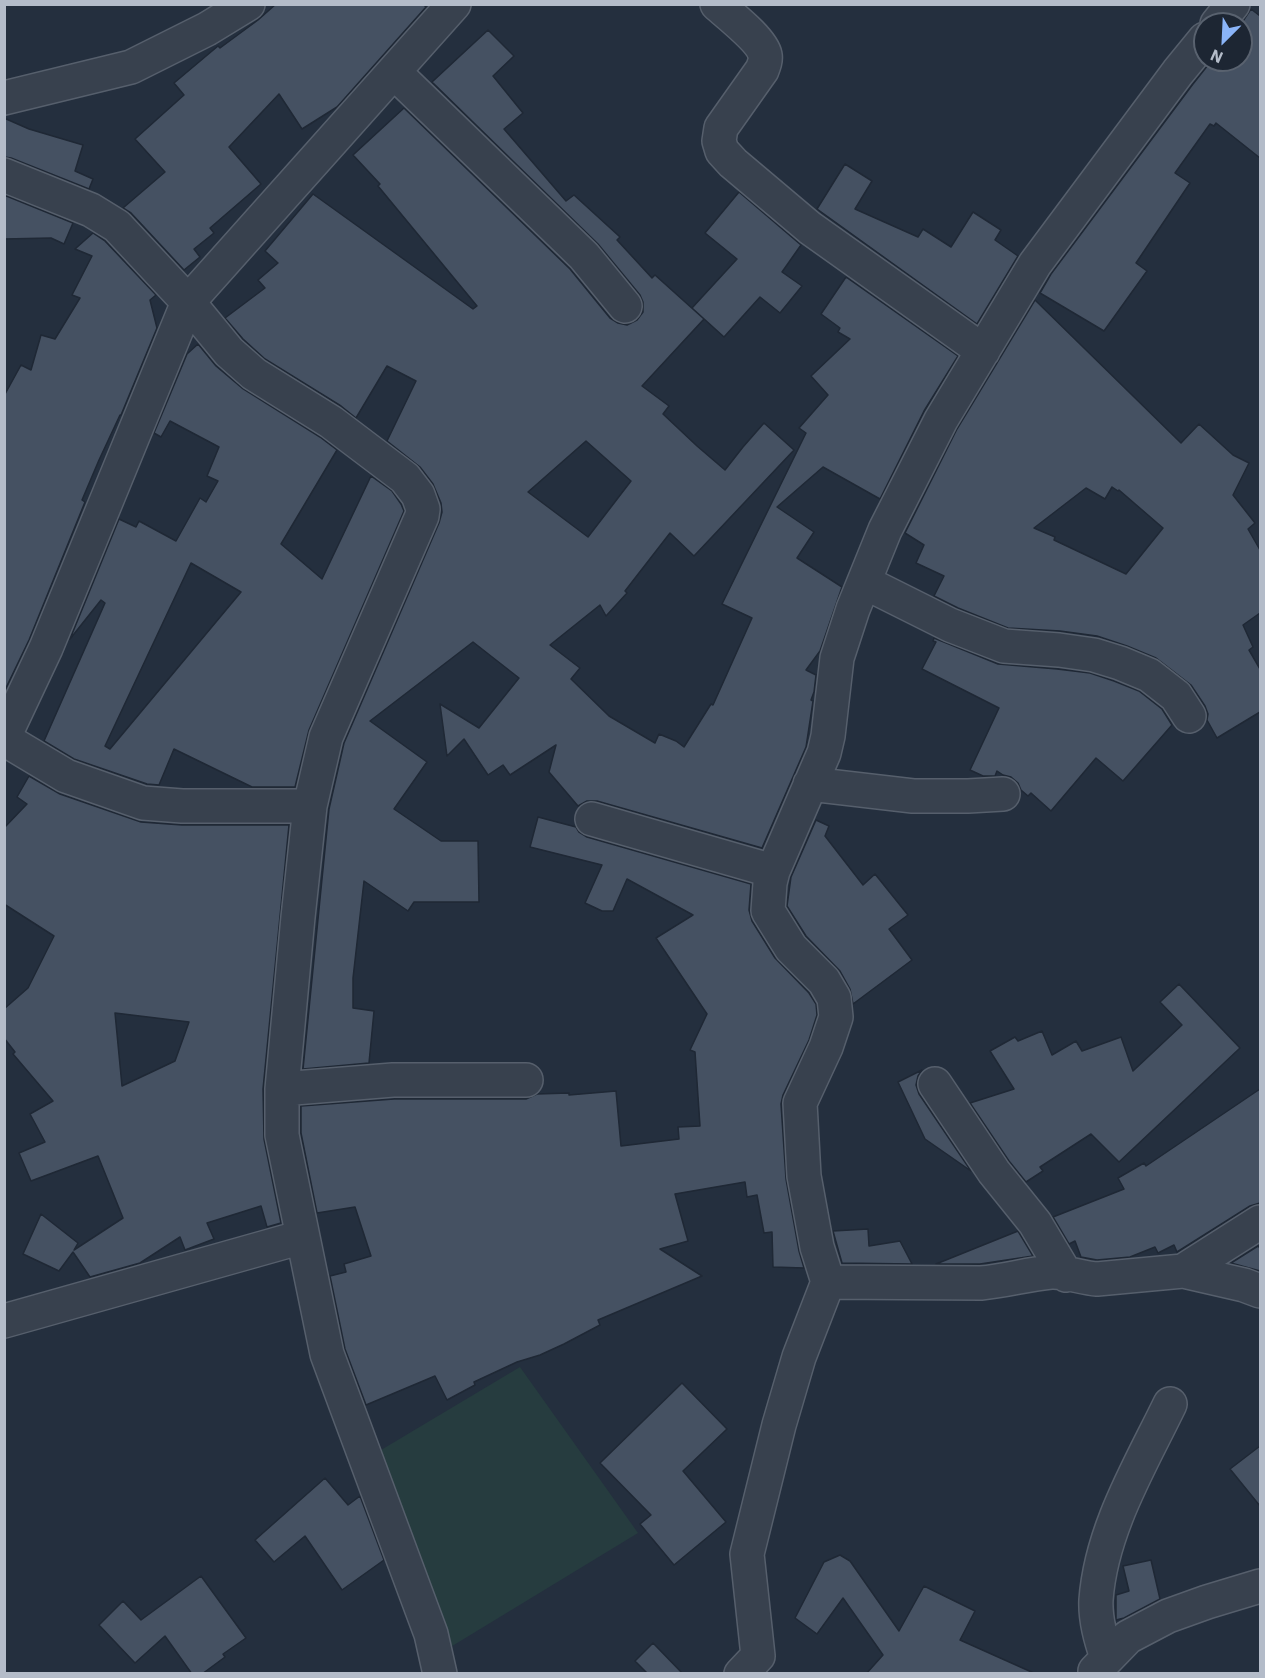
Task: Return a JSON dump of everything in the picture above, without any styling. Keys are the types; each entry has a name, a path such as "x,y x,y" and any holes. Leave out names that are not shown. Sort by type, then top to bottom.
{"street":[{"path":"4,98 131,67 207,29 248,4"},
{"path":"310,806 182,806 143,803 66,776 4,738 46,648 188,302 454,4"},
{"path":"717,4 756,41 764,52 765,59 762,70 721,128 719,141 722,151 810,228 982,351"},
{"path":"741,1674 758,1656 747,1554 799,1357 828,1281 817,1247 804,1176 800,1103 826,1047 836,1017 834,998 824,981 791,948 768,911 773,871 824,753 837,658 853,609 885,530 941,420 1035,264 1193,54"},
{"path":"394,72 584,256 625,306"},
{"path":"4,175 91,210 117,226 188,302 229,352 254,374 331,422 405,478 418,495 423,509 422,516 326,737 310,806 282,1089 282,1135 327,1354 431,1634 440,1674"},
{"path":"864,582 950,625 1004,646 1082,653 1120,663 1149,675 1176,696 1189,716"},
{"path":"810,783 913,796 1003,795"},
{"path":"592,819 773,871"},
{"path":"282,1089 393,1080 526,1080"},
{"path":"935,1084 994,1172 1035,1223 1066,1275"},
{"path":"1183,1270 1260,1222"},
{"path":"4,1321 302,1237"},
{"path":"828,1281 981,1283 1053,1272 1097,1279 1183,1270 1260,1291"},
{"path":"1100,1666 1096,1602 1102,1563 1119,1509 1170,1404"},
{"path":"1100,1666 1128,1637 1168,1616 1260,1586"}],"green space":[{"path":"520,1367 638,1533 444,1651 376,1453"}],"building":[{"path":"276,4 423,4 426,7 337,107 302,129 279,94 229,147 261,184 210,228 214,233 194,249 200,257 184,270 131,213 123,208 165,172 135,139 184,95 174,83 218,46 220,48"},
{"path":"1251,9 1260,16 1260,158 1216,123 1214,126 1210,124 1175,173 1190,183 1136,263 1147,271 1104,331 1040,293 1051,274 1202,72 1253,72 1253,12 1249,12"},
{"path":"488,30 514,56 493,76 523,113 504,129 566,201 574,195 620,237 617,240 652,278 655,275 704,319 642,386 669,406 663,414 725,470 764,423 794,450 694,556 670,533 625,591 627,593 606,616 600,605 550,645 580,668 571,679 609,716 655,743 659,734 684,747 711,704 713,705 752,618 722,604 806,433 799,428 828,395 811,376 850,339 838,332 840,328 821,314 846,277 958,356 924,411 880,499 823,467 777,507 814,532 797,558 842,587 820,651 806,670 816,675 806,747 762,848 597,801 587,801 578,806 549,772 556,745 510,775 503,765 488,775 464,739 447,756 440,704 479,728 519,678 473,642 370,721 427,762 394,809 441,841 478,841 479,902 414,902 408,911 364,881 353,978 353,1008 374,1011 369,1063 303,1069 329,809 344,743 442,512 441,503 433,484 420,467 387,441 416,381 387,366 356,418 341,406 265,359 225,318 265,288 258,280 278,263 265,251 313,194 473,309 477,306 378,186 380,184 353,155 404,108 570,269 610,318 627,325 637,320 643,312 640,295 598,244 432,82","holes":["586,441 631,481 588,537 528,492"]},
{"path":"4,118 29,129 83,145 75,171 93,179 89,189 4,157"},
{"path":"845,164 872,181 855,209 918,237 923,229 951,247 973,212 1001,230 995,240 1018,256 977,324 817,209"},
{"path":"739,192 801,245 782,272 802,286 780,313 760,297 724,337 692,308 737,259 705,233"},
{"path":"4,195 73,223 64,244 51,238 4,239"},
{"path":"93,233 105,241 156,295 150,300 157,328 82,500 85,502 29,640 4,692 4,396 21,365 31,370 41,335 55,339 80,298 72,295 92,256 75,249"},
{"path":"1035,300 1181,443 1199,424 1233,455 1249,463 1233,495 1255,523 1248,529 1260,550 1260,613 1243,625 1253,647 1249,650 1260,669 1260,712 1217,738 1207,720 1208,714 1205,706 1191,685 1156,658 1097,636 1008,628 934,596 944,576 916,563 924,545 905,533 957,429","holes":["1112,487 1163,528 1126,574 1034,528 1086,488 1105,499"]},
{"path":"198,344 216,366 242,388 337,450 281,544 322,579 371,476 392,491 404,511 309,730 295,787 252,787 174,749 159,785 147,784 74,759 44,741 105,603 101,600 70,639 119,519 136,527 139,521 176,541 200,498 206,502 218,481 207,476 219,447 170,421 161,437 154,433 187,354","holes":["191,563 241,592 110,749 105,746"]},
{"path":"934,638 998,664 1090,673 1114,681 1139,691 1162,709 1172,725 1123,781 1096,758 1051,811 1031,793 1028,796 1011,777 997,771 995,776 983,776 970,770 999,708 922,669 936,642 933,641"},
{"path":"29,776 60,794 141,822 182,825 289,825 263,1089 264,1139 281,1223 267,1227 261,1206 207,1223 214,1239 185,1250 180,1237 140,1263 90,1277 73,1252 59,1271 23,1254 41,1214 78,1243 74,1250 123,1218 98,1156 31,1181 19,1153 45,1142 30,1114 53,1101 13,1054 15,1052 4,1038 4,1009 28,988 54,936 4,904 4,828 27,804 17,797","holes":["115,1013 189,1022 175,1061 122,1086"]},
{"path":"538,817 576,827 587,837 751,884 749,910 752,921 775,958 809,993 816,1004 817,1015 809,1040 781,1104 786,1179 804,1268 773,1267 772,1232 764,1233 757,1195 747,1197 745,1182 675,1194 688,1241 660,1249 702,1276 598,1320 600,1325 540,1355 517,1362 474,1382 475,1385 447,1400 435,1376 366,1405 345,1349 330,1276 346,1272 344,1264 371,1256 355,1207 317,1213 301,1133 301,1106 394,1099 526,1099 537,1094 569,1093 569,1095 616,1091 621,1146 679,1139 678,1127 700,1126 695,1052 690,1050 707,1014 656,938 693,915 627,879 613,911 602,911 585,903 602,865 530,847"},
{"path":"816,820 829,826 825,836 863,885 875,874 908,915 889,929 912,960 853,1004 850,989 840,971 806,936 787,906 791,877"},
{"path":"1179,984 1240,1048 1119,1162 1091,1134 1040,1167 1043,1171 1026,1182 970,1103 1014,1089 990,1051 1015,1037 1018,1041 1042,1031 1052,1055 1076,1041 1082,1051 1121,1037 1133,1071 1182,1025 1160,1002"},
{"path":"922,1070 916,1085 919,1094 971,1171 925,1139 898,1082"},
{"path":"1260,1089 1260,1203 1250,1206 1177,1252 1174,1245 1158,1253 1155,1247 1130,1257 1097,1260 1081,1257 1075,1241 1069,1244 1053,1217 1124,1189 1118,1178 1144,1163 1146,1166"},
{"path":"868,1229 869,1246 900,1241 912,1264 842,1263 833,1231"},
{"path":"1018,1231 1033,1256 980,1264 936,1264"},
{"path":"1258,1246 1260,1248 1260,1271 1231,1263"},
{"path":"682,1383 727,1429 683,1471 726,1522 674,1565 640,1524 651,1515 600,1463"},
{"path":"1260,1446 1260,1506 1230,1469"},
{"path":"325,1478 348,1505 360,1496 384,1560 342,1590 305,1536 274,1562 255,1540"},
{"path":"840,1555 850,1561 899,1631 924,1586 975,1611 960,1640 1036,1674 866,1674 883,1655 843,1598 817,1634 795,1618 824,1562"},
{"path":"1151,1560 1160,1599 1116,1620 1116,1595 1129,1591 1123,1566"},
{"path":"201,1576 246,1638 223,1654 225,1657 202,1674 192,1674 165,1636 135,1663 99,1625 123,1601 141,1620"},
{"path":"653,1643 683,1674 648,1674 635,1661"}]}
